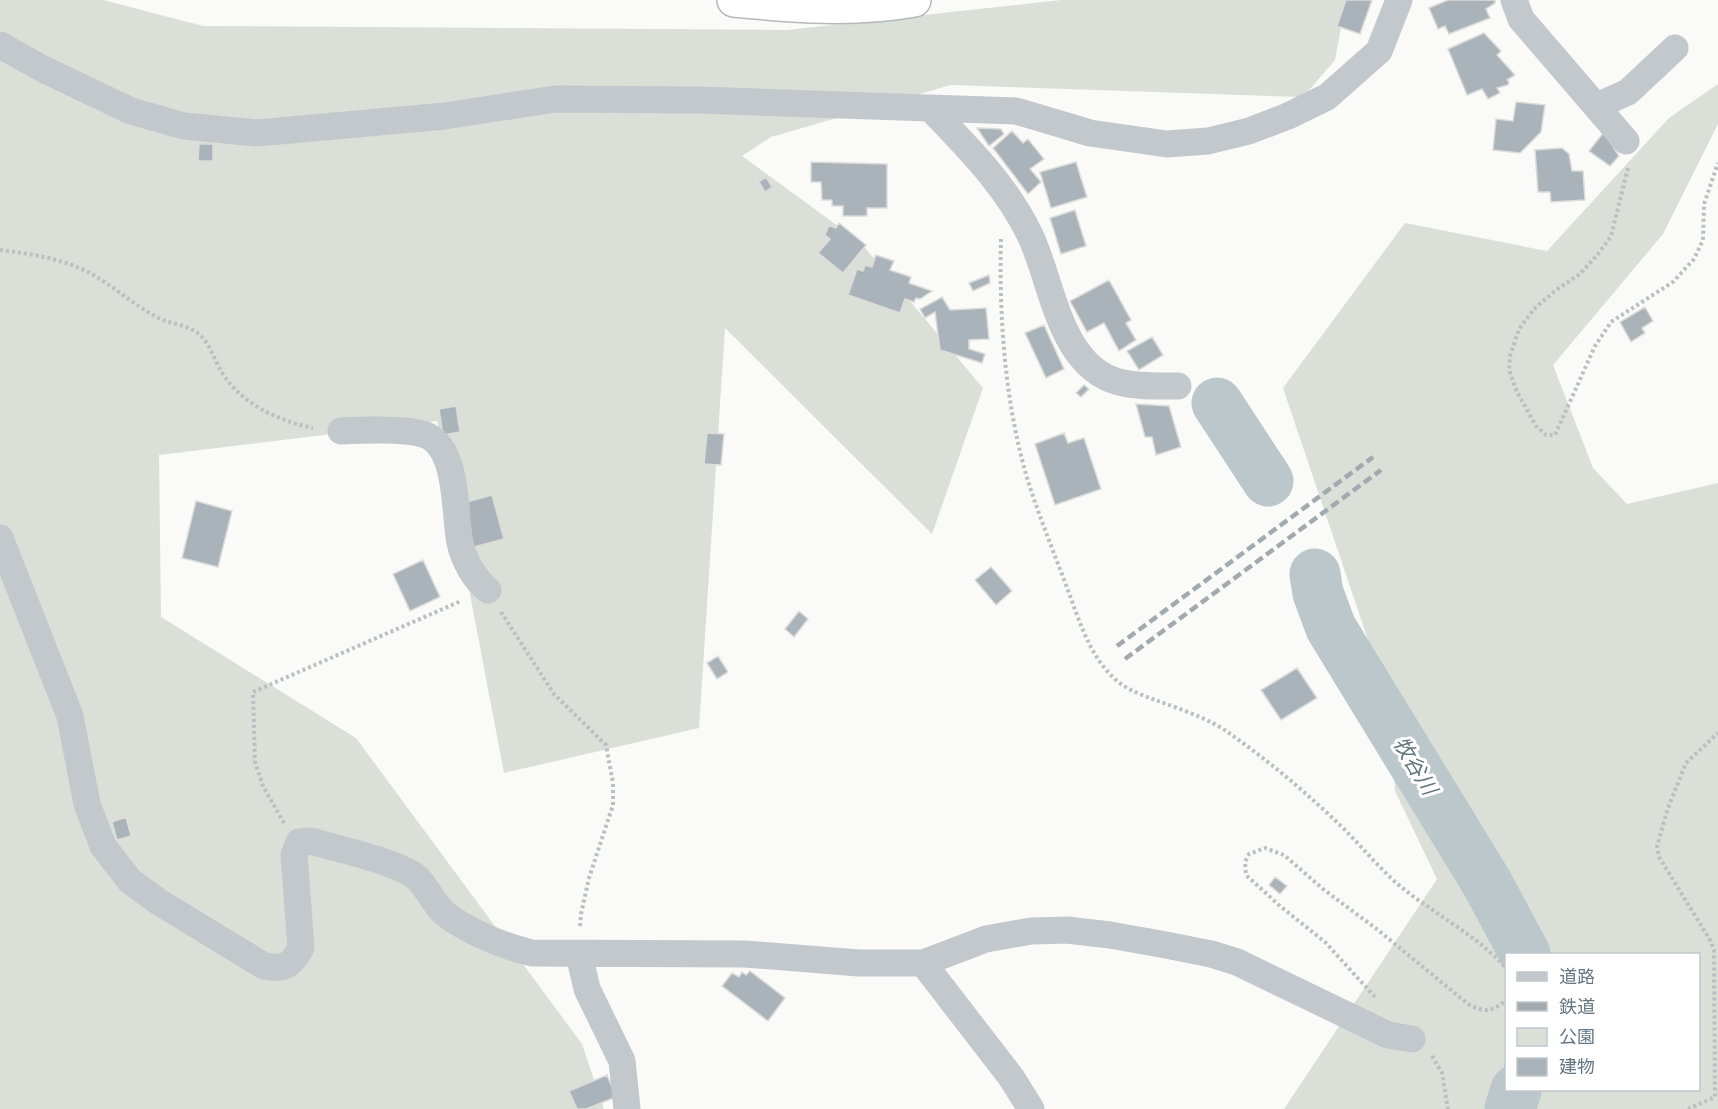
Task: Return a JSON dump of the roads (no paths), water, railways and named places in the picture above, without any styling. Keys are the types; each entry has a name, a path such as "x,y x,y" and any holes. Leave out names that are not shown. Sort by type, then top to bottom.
{"highway":[{"path":"734,0 841,8 876,6 914,0"}],"street":[{"path":"0,45 43,69 131,111 184,126 257,133 445,116 555,99 698,100 1016,111 1090,133 1167,144 1208,141 1249,131 1288,116 1327,97 1379,51 1399,0"},
{"path":"1514,0 1521,19 1626,141"},
{"path":"1597,106 1628,92 1675,48"},
{"path":"931,109 1002,186 1030,235 1062,324 1077,354 1093,370 1117,382 1144,386 1178,386"},
{"path":"341,431 378,430 413,433 428,436 440,446 450,467 460,545 476,580 488,590"},
{"path":"0,538 70,716 87,804 103,846 130,881 159,903 264,966 278,968 294,961 301,948 294,855 299,842 311,841 398,867 415,875 444,912 469,928 516,949 532,953 746,954 859,963 923,963 986,939 1031,931 1066,930 1110,935 1211,954 1237,962 1388,1035 1412,1039"},
{"path":"579,954 587,989 622,1061 627,1109"},
{"path":"923,963 1011,1077 1031,1109"}],"waterway":[{"name":"牧谷川","path":"1217,403 1268,481"},
{"name":"牧谷川","path":"1315,574 1318,593 1331,628 1487,883 1524,953"},
{"name":"牧谷川","path":"1510,1109 1516,1091"}],"railway":[{"path":"1117,646 1373,457"},
{"path":"1125,659 1381,470"}]}
